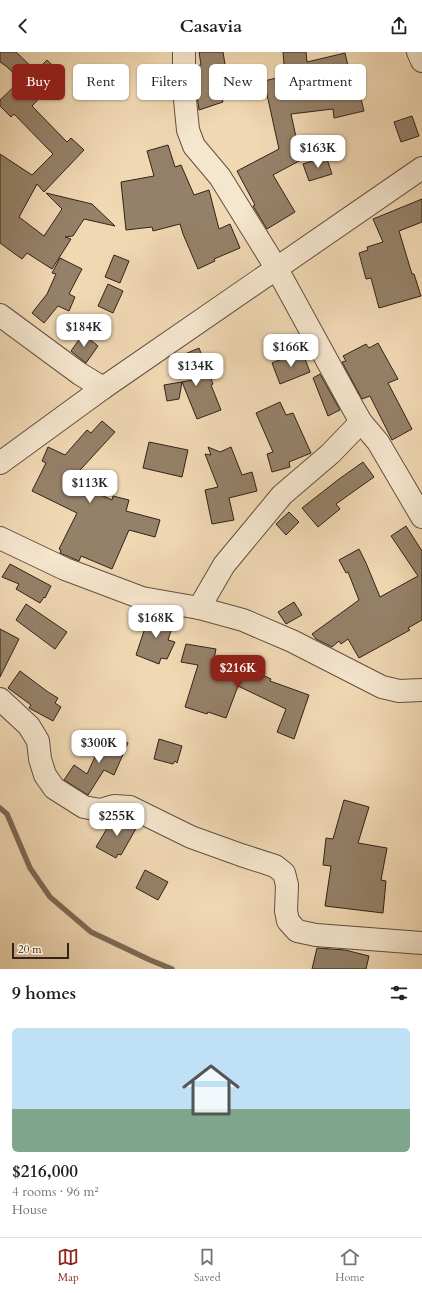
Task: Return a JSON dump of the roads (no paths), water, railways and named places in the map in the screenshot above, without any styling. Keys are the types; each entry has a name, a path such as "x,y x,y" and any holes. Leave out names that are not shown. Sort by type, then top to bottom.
{"street":[{"path":"184,52 184,90 188,130 194,146 220,177 277,269 361,422 378,442 422,517"},
{"path":"418,52 422,61"},
{"path":"0,463 103,388 422,168"},
{"path":"0,315 80,374 103,388"},
{"path":"199,608 224,565 282,495 330,454 361,422"},
{"path":"0,538 65,569 142,598 199,608 243,620 292,641 382,687 399,691 422,690"},
{"path":"0,699 29,726 38,741 40,759 45,776 54,788 84,807 100,810 114,806 130,807 191,837 275,866 284,873 287,885 286,911 288,921 297,931 316,935 422,943"}],"waterway":[{"path":"0,808 7,814 30,868 50,897 91,932 172,969"}]}
